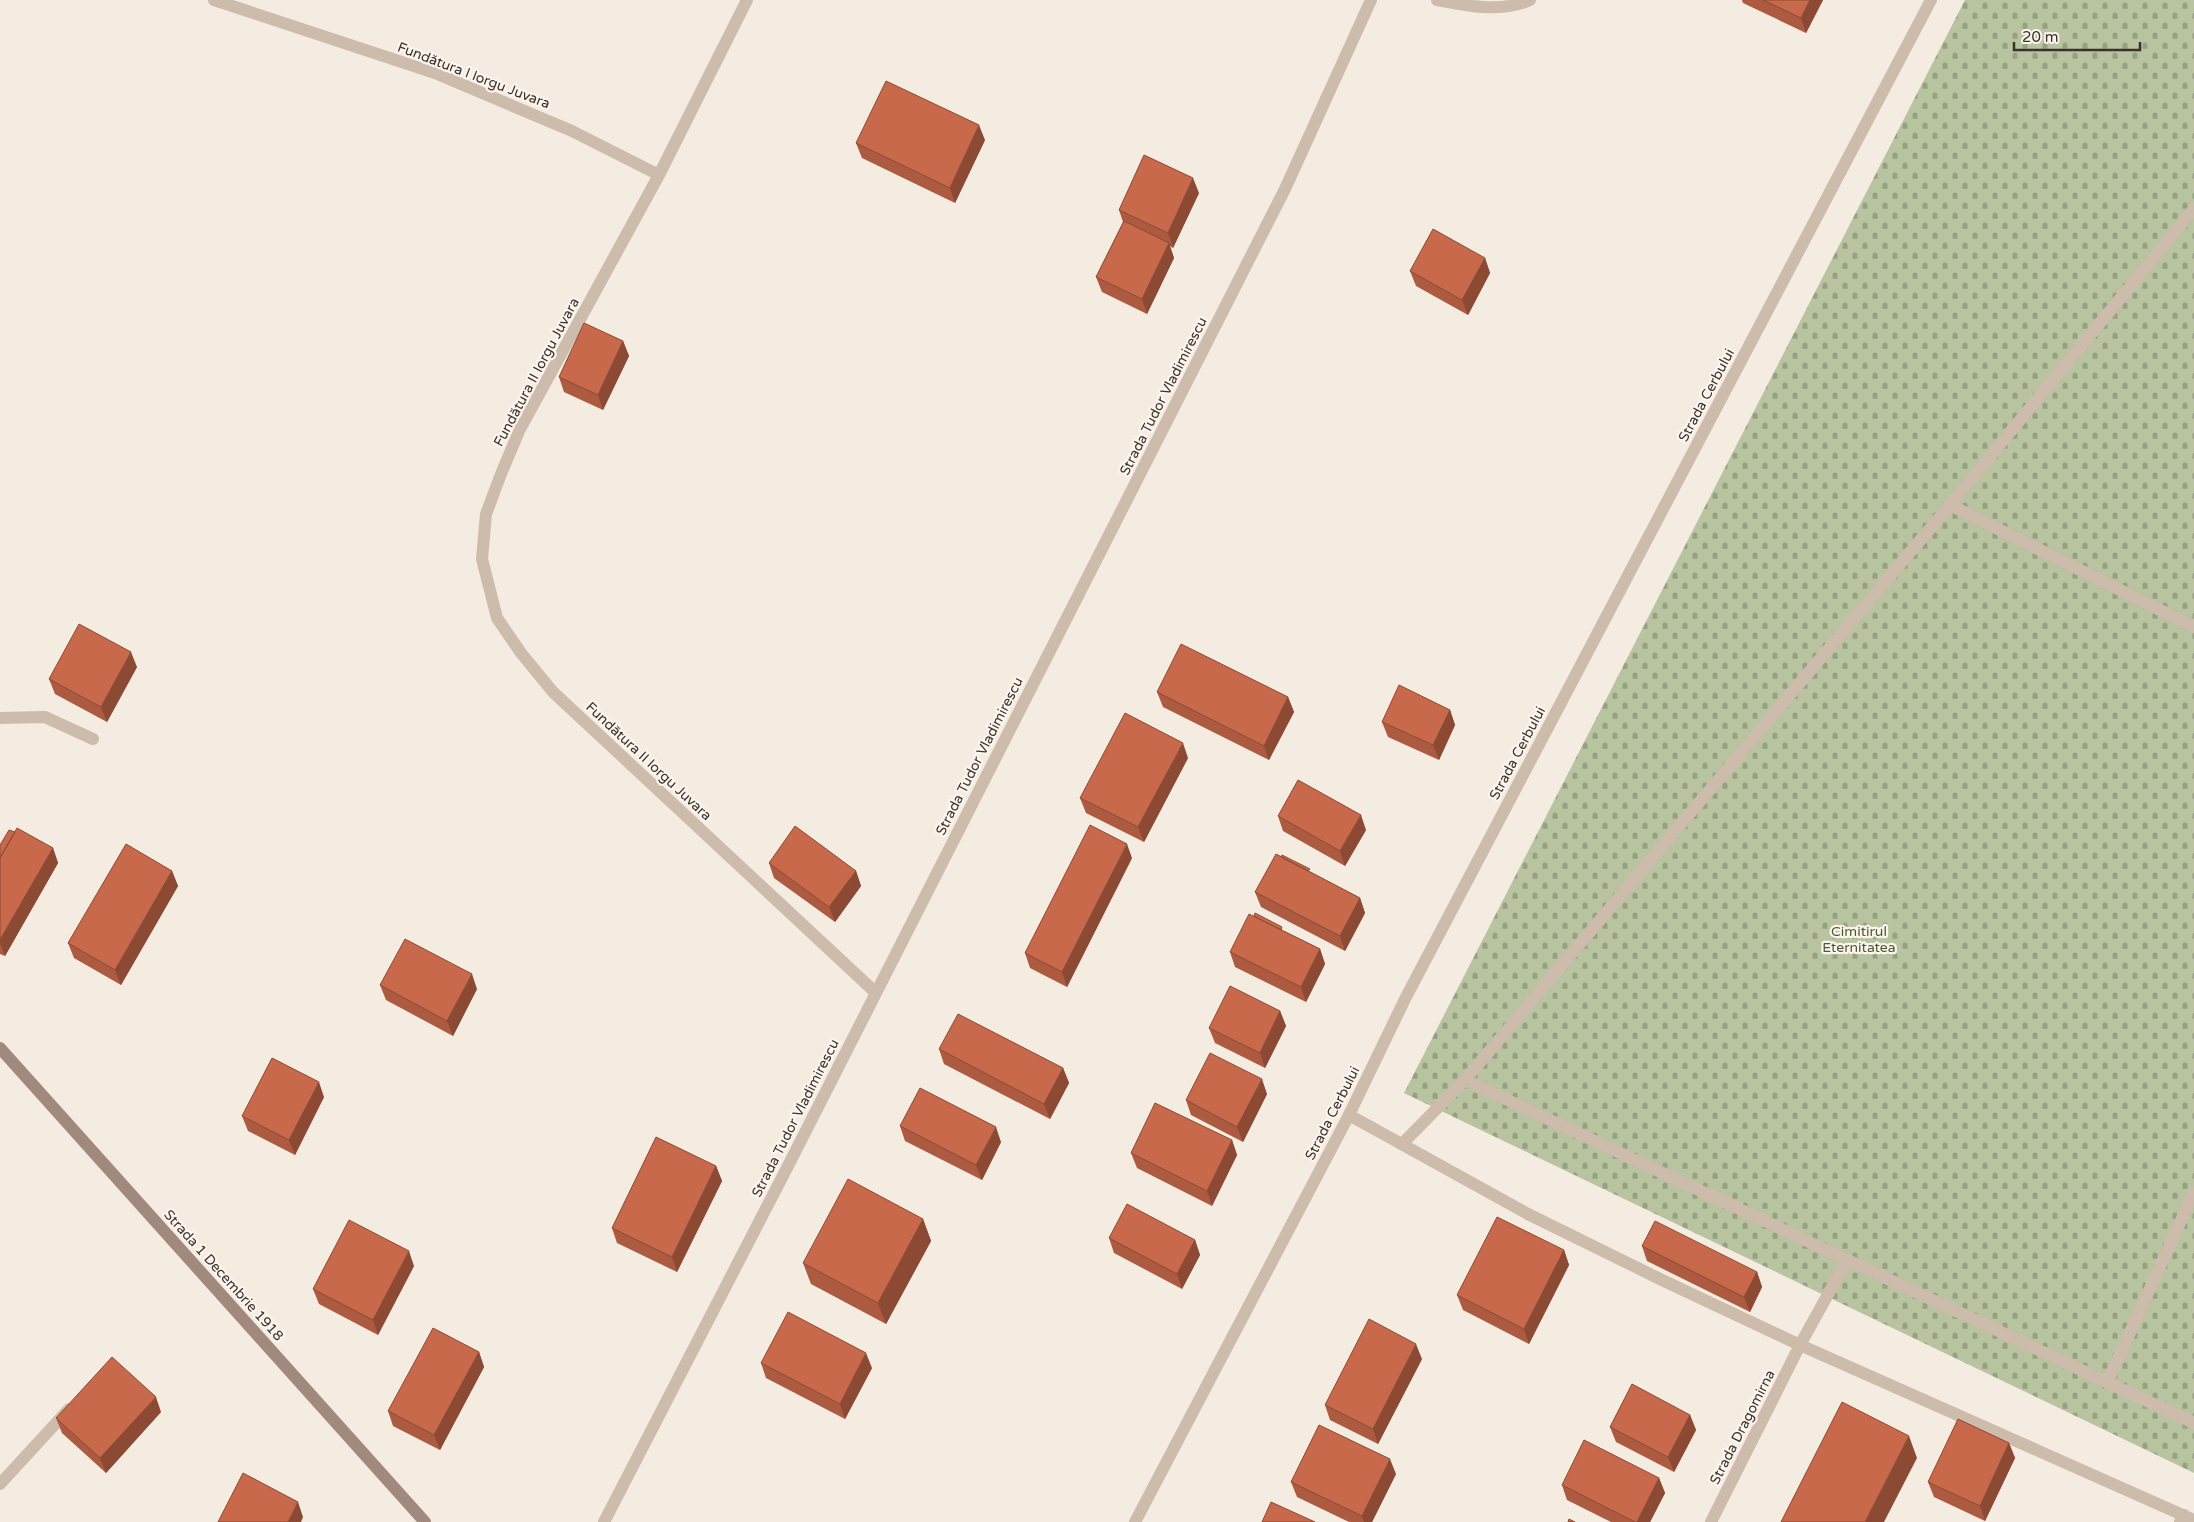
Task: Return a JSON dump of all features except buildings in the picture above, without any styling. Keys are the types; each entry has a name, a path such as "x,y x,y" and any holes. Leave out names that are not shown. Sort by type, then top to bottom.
{"main road":[{"name":"Strada 1 Decembrie 1918","path":"0,1048 425,1522"}],"street":[{"name":"Fundătura I Iorgu Juvara","path":"214,0 435,73 572,131 659,175"},
{"name":"Fundătura II Iorgu Juvara","path":"747,0 659,175 520,428 486,514 482,559 497,618 521,653 553,692 875,992"},
{"name":"Strada Tudor Vladimirescu","path":"604,1522 788,1166 1285,189 1371,0"},
{"path":"1437,0 1476,7 1514,7 1530,0"},
{"name":"Strada Cerbului","path":"1135,1522 1349,1115 1410,990 1931,0"},
{"path":"1402,1144 1465,1080 1950,505 2194,209"},
{"path":"1950,505 2194,627"},
{"path":"0,718 45,717 93,739"},
{"path":"1465,1080 2194,1423"},
{"path":"1349,1115 1528,1214 1800,1345 2186,1519"},
{"path":"2107,1383 2194,1192"},
{"name":"Strada Dragomirna","path":"1711,1522 1800,1345 1847,1260"},
{"path":"0,1484 78,1399"}],"green space":[{"name":"Cimitirul Eternitatea","path":"1965,0 2194,0 2194,1473 1404,1093"}]}
